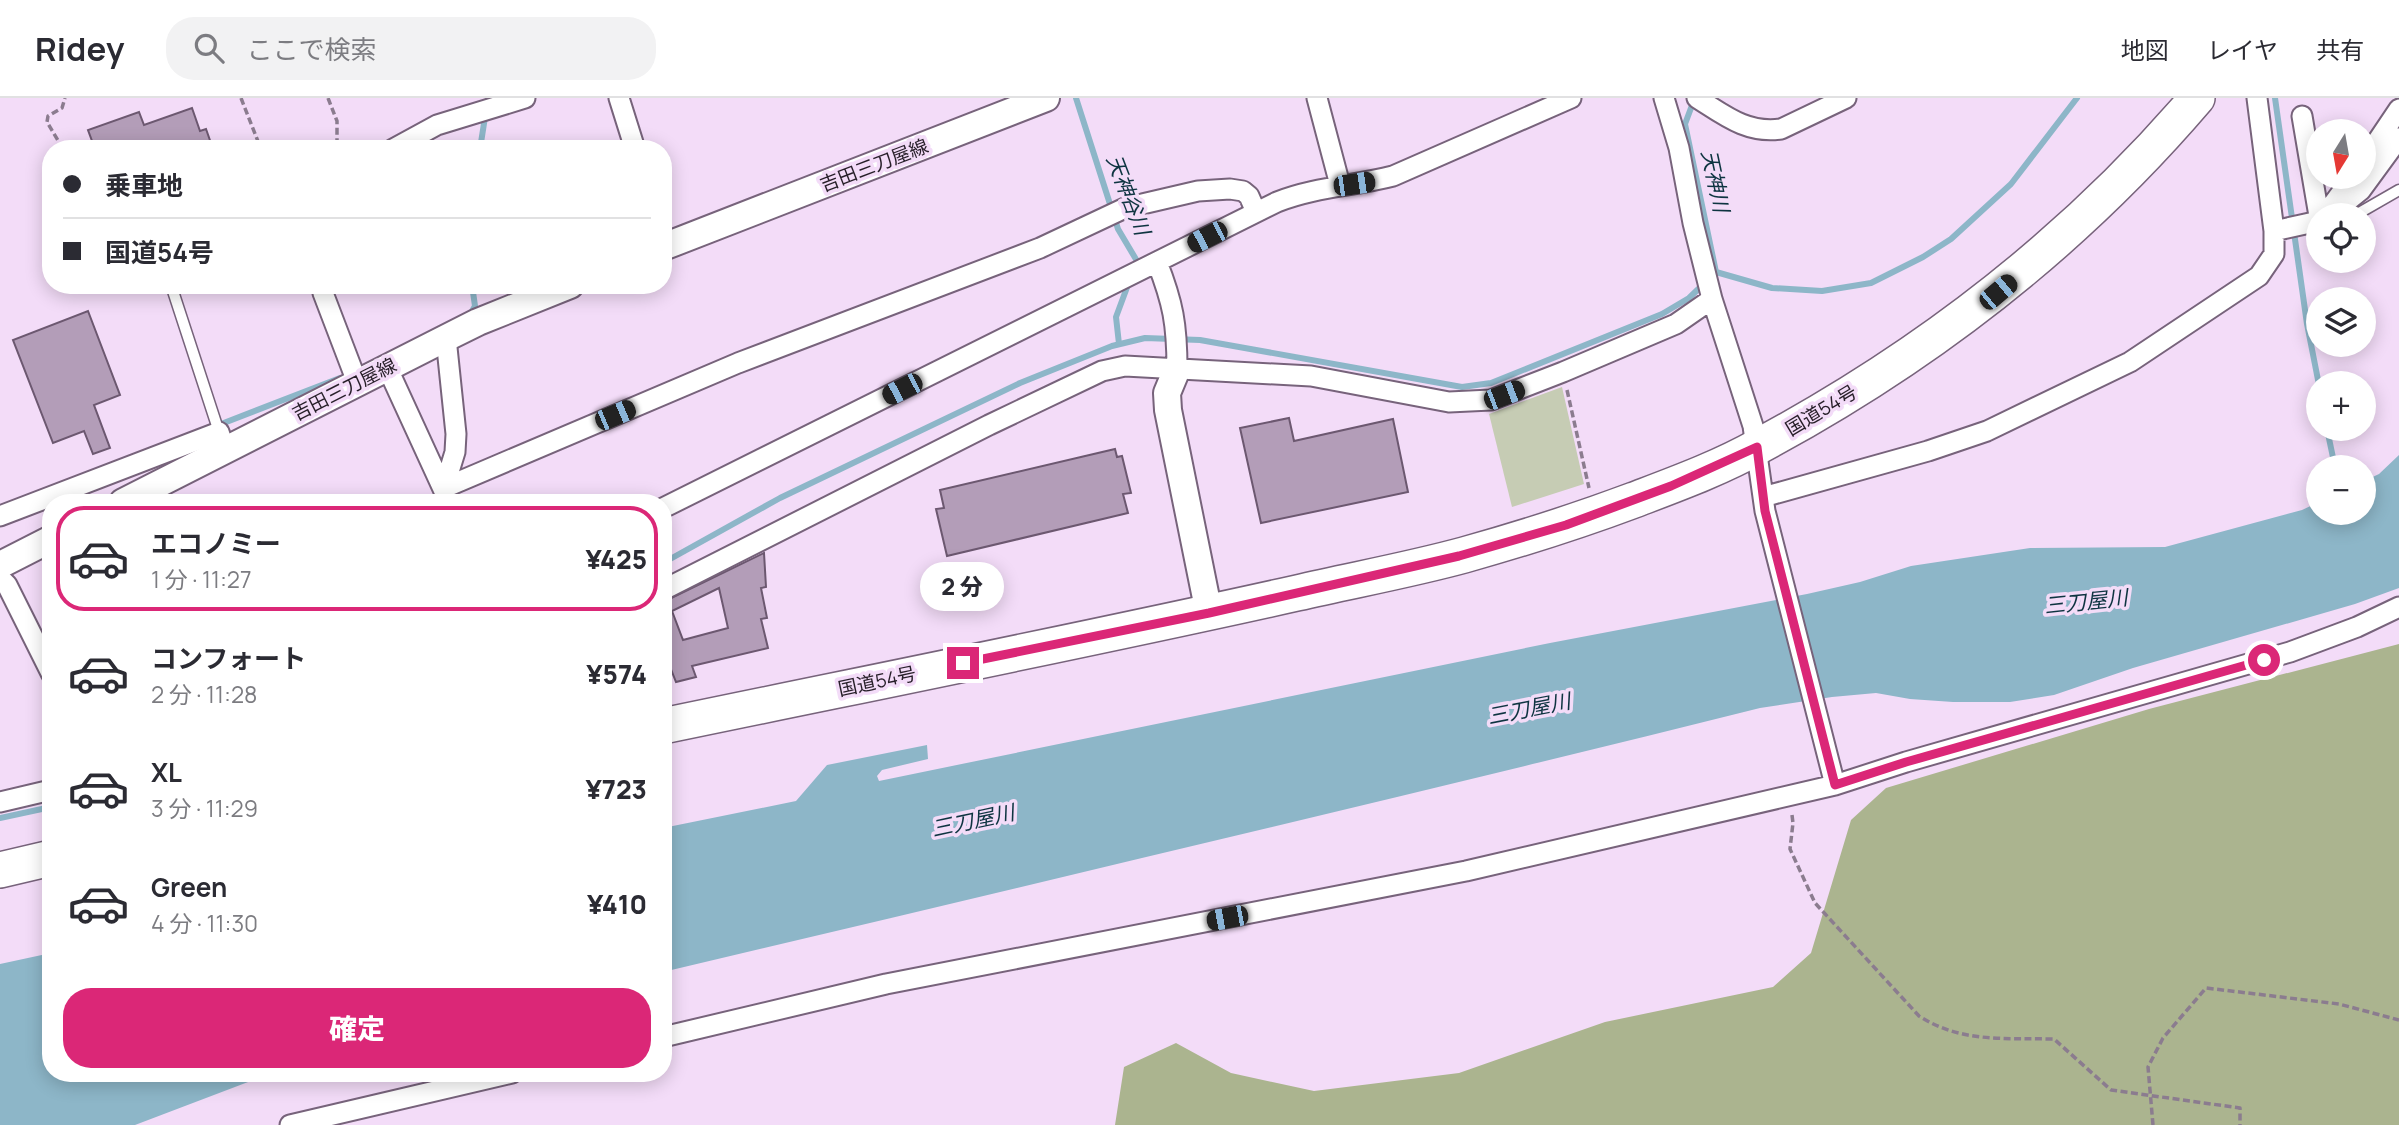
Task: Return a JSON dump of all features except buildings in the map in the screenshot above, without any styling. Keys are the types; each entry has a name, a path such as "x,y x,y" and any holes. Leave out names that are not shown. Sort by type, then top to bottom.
{"highway":[{"name":"国道54号","path":"672,724 1209,613 1459,556 1566,525 1671,486 1757,447 1890,369 1998,292 2107,196 2155,147 2197,98"},
{"path":"0,870 42,860"}],"main road":[{"name":"吉田三刀屋線","path":"672,241 1046,98"},
{"name":"吉田三刀屋線","path":"136,494 222,441 549,294"},
{"path":"1177,369 1167,393 1168,410 1209,613"},
{"path":"0,565 42,544"}],"street":[{"path":"410,140 437,125 525,98"},
{"path":"619,98 632,140"},
{"path":"1317,98 1340,184"},
{"path":"672,504 1300,192 1393,176 1571,98"},
{"path":"1664,98 1679,148 1693,223 1712,299 1753,426 1764,504 1833,781"},
{"path":"1697,98 1746,127 1771,130 1781,129 1846,98"},
{"path":"1764,504 1987,431 2130,362 2259,276 2274,254 2279,230 2257,98"},
{"path":"2376,144 2399,109"},
{"path":"2302,116 2313,203"},
{"path":"2343,203 2361,190 2399,138"},
{"path":"448,494 738,363 1040,248 1125,208 1198,191 1230,189 1249,195 1256,212"},
{"path":"2279,230 2306,223"},
{"path":"1157,262 1170,294 1177,327 1177,369"},
{"path":"323,294 357,382"},
{"path":"672,585 989,425 1102,371 1125,366 1311,376 1449,402 1491,400 1676,324 1712,299"},
{"path":"446,338 456,434 446,494"},
{"path":"387,367 446,494"},
{"path":"65,494 222,441"},
{"path":"0,516 42,502"},
{"path":"0,578 7,585 42,655"},
{"path":"672,1035 886,984 1466,871 1788,796 2290,652 2399,607"},
{"path":"0,802 42,792"},
{"path":"290,1125 474,1082"}],"lane":[{"path":"2376,203 2399,190"},
{"path":"174,294 222,441"}],"path":[{"path":"58,140 47,122 48,116 62,107 65,98"},
{"path":"241,98 257,140"},
{"path":"328,98 337,121 337,140"},
{"path":"1563,372 1590,490"},
{"path":"1788,796 1793,823 1790,849 1815,903 1919,1016 1935,1026 1972,1038 2054,1039 2110,1090 2240,1108 2240,1125"},
{"path":"2153,1125 2148,1067 2163,1038 2206,988 2339,1004 2399,1020"}],"green space":[{"path":"1562,387 1584,484 1512,507 1489,414"},
{"path":"2399,644 2399,1125 1115,1125 1124,1067 1176,1043 1231,1073 1314,1091 1459,1073 1605,1022 1773,987 1811,953 1851,820 1886,788 2149,709"}],"water":[{"name":"三刀屋川","path":"2399,455 2399,588 2355,604 2133,668 2054,695 2010,702 1953,702 1876,693 1760,708 672,970 672,826 796,801 827,765 927,745 928,759 882,770 877,776 879,781 1550,643 1807,594 1860,582 1911,566 2030,548 2165,547 2306,508 2306,525 2376,525 2376,475"},
{"path":"42,955 42,1082 248,1082 135,1125 0,1125 0,964"}],"waterway":[{"path":"481,140 488,98"},
{"name":"天神谷川","path":"1076,98 1118,229 1137,261 1134,269"},
{"path":"1716,272 1772,288 1822,291 1871,283 1923,257 1951,239 2011,184 2077,98"},
{"path":"2275,98 2307,324 2316,371"},
{"name":"天神川","path":"1694,100 1685,124 1716,272"},
{"path":"672,558 780,498 1020,383 1112,346 1145,338 1200,340 1462,387 1491,383 1662,314 1689,298 1716,272"},
{"name":"天神谷川","path":"1119,344 1116,317 1129,282"},
{"path":"471,313 475,306 473,294"},
{"path":"216,426 340,378"},
{"path":"2330,441 2332,455"},
{"path":"0,818 42,809"}],"route":[{"path":"963,663 1209,613 1459,556 1566,525 1671,486 1757,447 1765,511 1835,785 1906,762 2264,660"}]}
